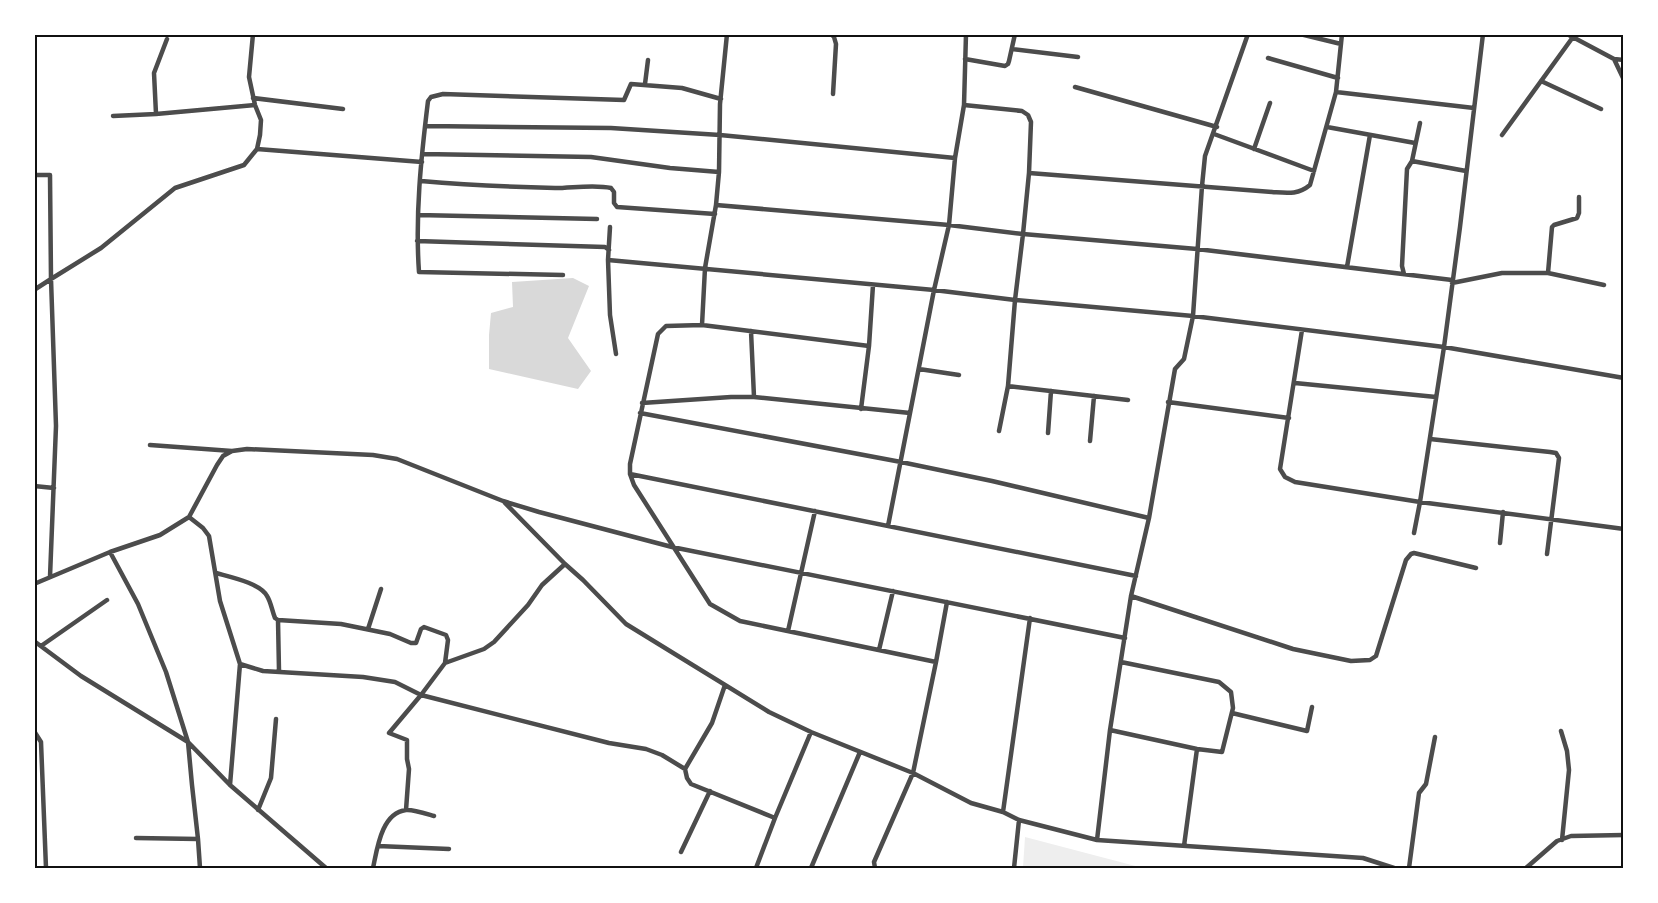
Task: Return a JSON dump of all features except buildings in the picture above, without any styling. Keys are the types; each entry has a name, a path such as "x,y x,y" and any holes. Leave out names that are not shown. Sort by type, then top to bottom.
{"street":[{"path":"34,291 101,248 175,188 243,165 257,149 261,120 249,77 253,34"},
{"path":"702,325 705,268 715,214 719,172 721,99 727,34"},
{"path":"888,526 949,225 955,158 963,105 966,34"},
{"path":"965,59 1005,66 1008,64 1015,34"},
{"path":"1097,840 1110,730 1131,596 1149,518 1175,369 1184,359 1193,316 1205,156 1248,34"},
{"path":"1300,34 1341,44"},
{"path":"1029,173 1296,193 1304,190 1310,184 1336,92 1342,34"},
{"path":"1414,533 1444,347 1483,34"},
{"path":"1567,34 1614,59 1623,60"},
{"path":"833,35 836,44 833,94"},
{"path":"1502,135 1573,38"},
{"path":"156,114 154,73 167,39"},
{"path":"1012,49 1078,57"},
{"path":"1268,58 1338,78"},
{"path":"1614,59 1623,80"},
{"path":"645,84 648,60"},
{"path":"1541,81 1601,109"},
{"path":"563,275 419,272 418,215 429,98 435,94 624,100 631,84 645,84 682,88 721,99"},
{"path":"1075,87 1216,127"},
{"path":"1336,92 1474,108"},
{"path":"253,98 343,109"},
{"path":"1254,149 1270,103"},
{"path":"113,116 255,105"},
{"path":"963,105 1022,111 1028,115 1031,122 1029,173 1008,386 999,431"},
{"path":"1404,274 1402,266 1407,169 1412,161 1420,123"},
{"path":"426,126 612,128 720,135 955,158"},
{"path":"1327,127 1415,143"},
{"path":"1214,134 1314,171"},
{"path":"1347,267 1370,135"},
{"path":"257,149 422,162"},
{"path":"423,154 591,157 719,172"},
{"path":"1412,161 1466,171"},
{"path":"34,175 50,175 56,426 50,577"},
{"path":"421,181 478,186 605,187 611,188 614,192 614,202 617,207 715,214"},
{"path":"1548,273 1552,227 1577,219 1579,197"},
{"path":"716,205 1197,249 1452,281 1502,273 1548,273 1604,285"},
{"path":"418,215 597,219"},
{"path":"610,227 608,260 610,315 616,354"},
{"path":"417,241 605,247 609,250"},
{"path":"608,260 1193,316 1444,347 1623,378"},
{"path":"861,409 869,346 873,285"},
{"path":"869,346 702,325 666,326 658,334 642,403 630,474 634,485 672,547 710,604 740,621 936,662"},
{"path":"1302,330 1280,469 1285,477 1295,482 1420,502 1623,529"},
{"path":"751,331 754,397"},
{"path":"919,369 959,375"},
{"path":"1294,383 1436,397"},
{"path":"1008,386 1128,400"},
{"path":"1048,433 1051,391"},
{"path":"1089,441 1094,396"},
{"path":"642,403 754,397 910,412"},
{"path":"1168,402 1289,418"},
{"path":"640,413 901,462 1149,518"},
{"path":"1430,439 1556,453 1559,458 1547,554"},
{"path":"150,445 232,451 248,449 373,454 397,459 503,501 672,547 1125,638"},
{"path":"34,584 110,552 160,535 189,517 217,465 223,456 232,451"},
{"path":"630,474 1136,576"},
{"path":"34,486 54,488"},
{"path":"503,501 626,624 769,712 811,732 913,773 971,803 1003,812 1019,820 1097,840 1363,858 1394,868"},
{"path":"788,631 815,511"},
{"path":"1500,543 1503,512"},
{"path":"189,517 203,528 209,537 220,601 240,664 230,785"},
{"path":"110,552 138,604 166,672 189,742 200,868"},
{"path":"1131,596 1293,649 1351,661 1370,660 1376,656 1406,560 1410,554 1414,553 1476,568"},
{"path":"445,663 484,649 494,642 522,612 542,585 564,564"},
{"path":"216,573 242,580 259,588 267,595 274,618 278,620 341,624 390,634 411,643 416,643 424,627 446,635 448,640 445,663 389,733 407,740 409,769 406,810"},
{"path":"368,629 381,590"},
{"path":"879,650 893,591"},
{"path":"41,646 107,600"},
{"path":"875,868 874,862 913,773 947,602"},
{"path":"1003,812 1030,618"},
{"path":"278,620 279,671"},
{"path":"35,641 81,676 189,742 230,785 326,868"},
{"path":"1110,730 1197,749 1222,752 1233,708 1232,692 1220,682 1121,662"},
{"path":"240,664 262,671 395,682 421,695 609,743 646,749 662,755 685,769"},
{"path":"726,685 712,723 685,769 687,778 691,783 775,818"},
{"path":"1232,713 1307,730 1312,707"},
{"path":"258,810 271,778 276,719"},
{"path":"34,731 41,742 46,868"},
{"path":"1561,731 1569,770 1562,840"},
{"path":"756,868 811,732"},
{"path":"1409,868 1419,793 1426,784 1435,736"},
{"path":"1184,846 1197,749"},
{"path":"811,868 860,752"},
{"path":"681,852 710,791"},
{"path":"373,868 384,824 396,814 406,810 434,816"},
{"path":"1014,868 1019,820"},
{"path":"1526,868 1557,841 1571,836 1623,835"},
{"path":"136,838 198,839"},
{"path":"378,846 448,849"}],"shaded area":[{"path":"573,278 589,286 568,338 591,371 578,389 489,369 491,313 513,307 512,282"},
{"path":"1025,837 1143,868 1023,868"}]}
